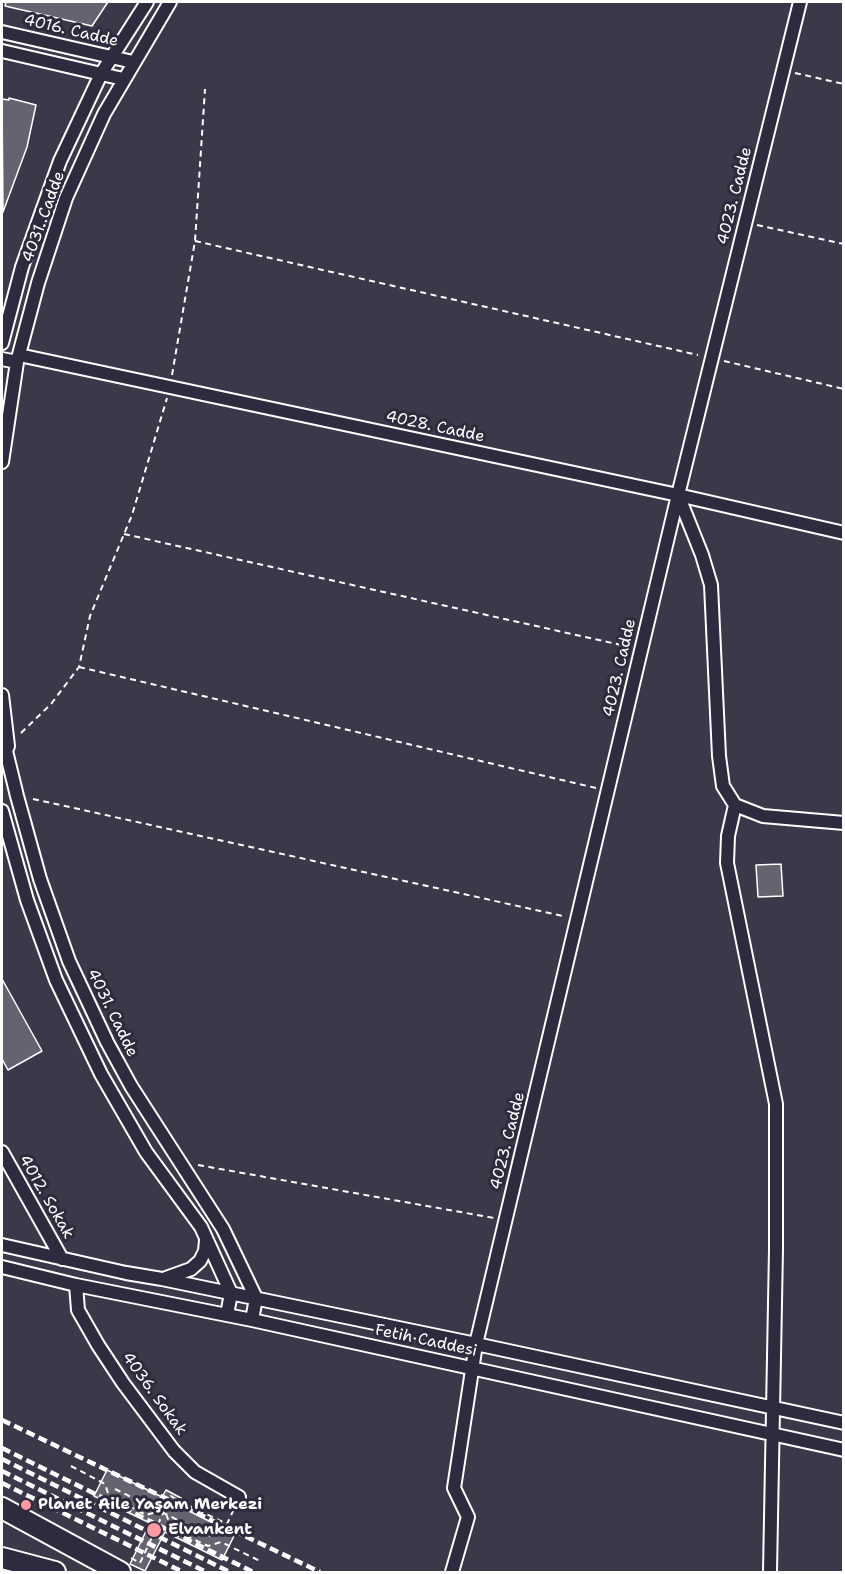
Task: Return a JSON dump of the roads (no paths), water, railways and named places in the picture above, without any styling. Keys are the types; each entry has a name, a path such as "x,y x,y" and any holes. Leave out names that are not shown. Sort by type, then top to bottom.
{"main road":[{"path":"2,1508 125,1565"},
{"path":"2,1557 55,1572"}],"street":[{"name":"4031. Cadde","path":"2,343 4,324 22,267 60,161 101,74 147,2"},
{"name":"4031. Cadde","path":"2,462 18,358 50,242 66,198 123,78 170,2"},
{"name":"4023. Cadde","path":"452,1572 468,1517 454,1488 476,1344 678,495 800,2"},
{"name":"4016. Cadde","path":"2,32 133,62"},
{"path":"2,51 123,78"},
{"path":"4,324 26,328"},
{"name":"4028. Cadde","path":"2,359 18,358 170,387 678,495 843,533"},
{"path":"678,495 702,555 711,585 719,756 723,786 735,805 763,816 843,823"},
{"name":"4031. Cadde","path":"2,694 8,746 6,751 17,796 40,879 69,961 107,1042 131,1086 182,1168 216,1215 256,1298"},
{"path":"735,805 728,836 727,863 776,1104 770,1572"},
{"path":"2,811 13,855 40,940 79,1030 101,1074 147,1152 201,1227 231,1293 227,1315"},
{"name":"4012. Sokak","path":"2,1152 62,1259"},
{"path":"162,1279 191,1269 200,1261 205,1251 206,1239"},
{"name":"Fetih Caddesi","path":"2,1245 843,1423"},
{"name":"Fetih Caddesi","path":"2,1267 76,1285 252,1320 843,1450"},
{"name":"4036. Sokak","path":"76,1285 78,1310 98,1345 123,1383 174,1451 195,1472 239,1497"},
{"path":"252,1320 256,1298"}],"railway":[{"path":"2,1420 320,1572"},
{"path":"2,1448 253,1572"},
{"path":"2,1459 230,1572"},
{"path":"2,1471 206,1572"},
{"path":"2,1483 183,1572"}],"place":[{"name":"Planet Aile Yaşam Merkezi","path":"26,1505"},
{"name":"Elvankent","path":"154,1530"}]}
